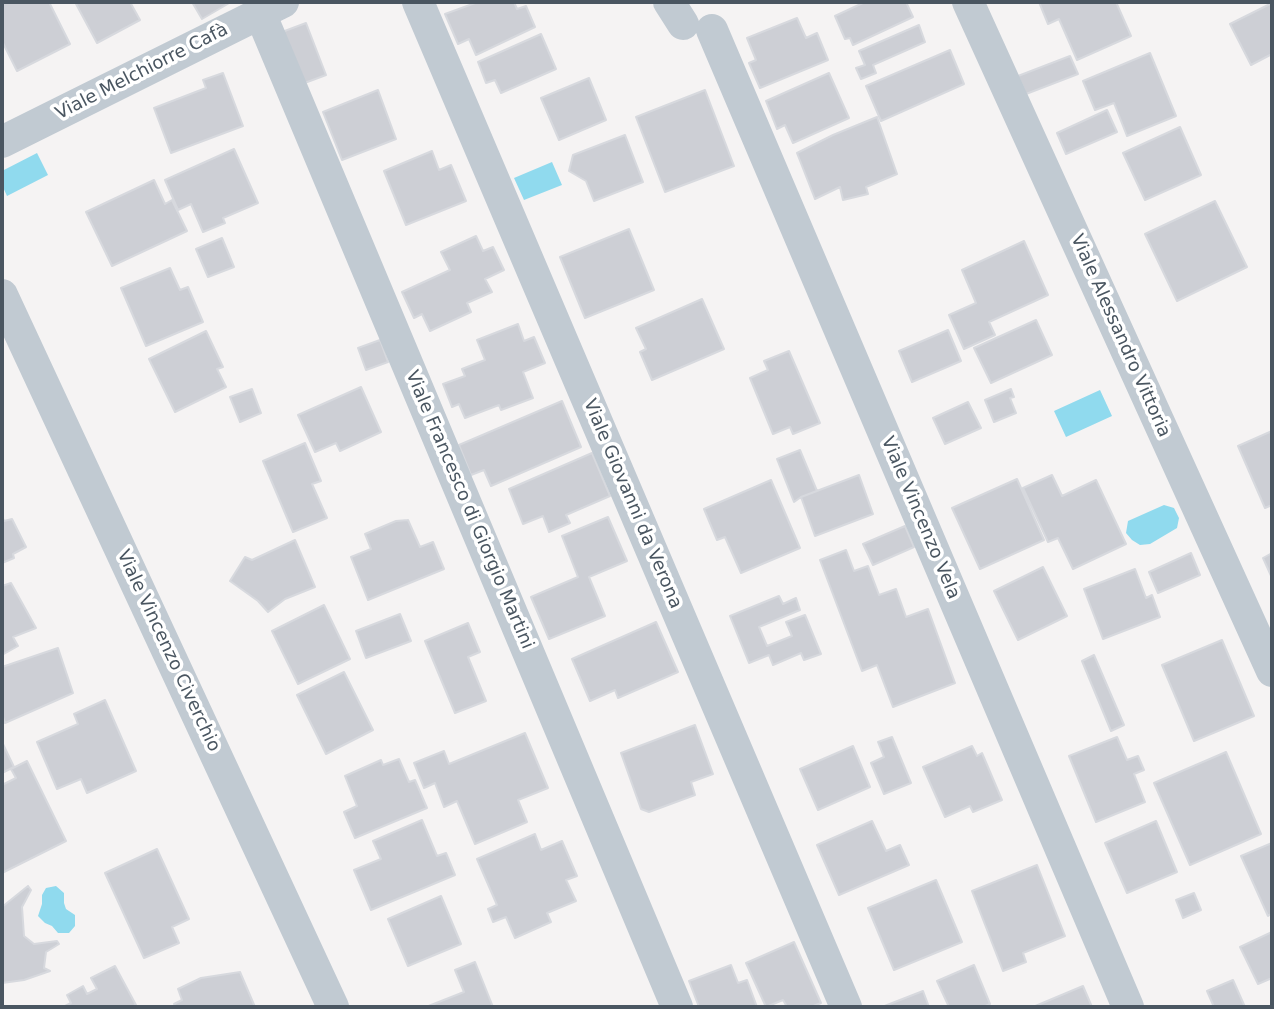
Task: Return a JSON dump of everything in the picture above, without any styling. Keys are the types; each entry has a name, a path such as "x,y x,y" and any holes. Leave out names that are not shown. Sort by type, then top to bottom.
{"street":[{"name":"Viale Giovanni da Verona","path":"418,2 846,1007"},
{"name":"Viale Alessandro Vittoria","path":"968,2 1272,671"},
{"name":"Viale Melchiorre Cafà","path":"2,142 271,7"},
{"name":"Viale Francesco di Giorgio Martini","path":"271,7 677,1007"},
{"name":"Viale Vincenzo Vela","path":"688,19 1128,1007"},
{"name":"Viale Vincenzo Civerchio","path":"2,295 333,1007"}],"water":[{"path":"37,153 48,175 7,196 2,185 2,171"},
{"path":"552,162 562,185 524,200 514,178"},
{"path":"1100,390 1112,416 1066,437 1054,411"},
{"path":"1164,505 1174,508 1179,518 1177,528 1150,544 1140,545 1132,540 1126,533 1128,521"},
{"path":"56,886 64,893 66,909 75,915 75,926 69,933 58,933 38,916 46,888"}],"building":[{"path":"2,2 49,2 70,44 17,71 2,44"},
{"path":"75,2 130,2 140,20 97,43"},
{"path":"192,2 231,2 202,19"},
{"path":"478,2 514,2 517,9 526,6 535,27 476,55 469,39 458,44 445,14"},
{"path":"865,2 906,2 913,17 853,45 850,38 845,39 835,16"},
{"path":"1039,2 1116,2 1131,36 1077,60 1059,19 1048,24"},
{"path":"1272,3 1272,54 1251,65 1230,24"},
{"path":"797,18 806,38 817,33 828,60 760,88 749,63 756,60 747,38"},
{"path":"306,23 326,75 302,84 282,32"},
{"path":"919,25 925,42 873,65 876,73 861,79 856,68 865,65 859,51"},
{"path":"541,34 556,69 501,93 495,80 486,83 478,62"},
{"path":"950,50 964,84 881,121 866,86"},
{"path":"1150,53 1176,116 1127,136 1114,103 1095,110 1083,81"},
{"path":"1070,56 1078,74 1026,94 1018,76"},
{"path":"223,73 243,126 171,153 154,108 206,88 203,80"},
{"path":"829,73 849,118 793,143 785,125 777,129 766,101"},
{"path":"589,78 606,120 559,140 541,98"},
{"path":"378,90 396,139 342,160 323,112"},
{"path":"705,90 734,166 665,192 636,117"},
{"path":"1107,110 1117,132 1066,154 1057,133"},
{"path":"877,117 897,174 866,187 868,194 843,200 840,187 815,199 797,153"},
{"path":"1180,127 1201,175 1145,200 1123,153"},
{"path":"625,135 643,182 594,201 586,181 569,171 573,155"},
{"path":"234,149 258,203 223,218 225,223 203,232 191,204 178,210 165,180"},
{"path":"432,151 439,170 451,165 466,201 406,225 384,171"},
{"path":"154,180 165,204 172,200 187,231 112,266 86,212"},
{"path":"1215,201 1247,267 1177,301 1145,234"},
{"path":"629,229 654,290 585,318 560,257"},
{"path":"476,236 483,251 493,247 504,270 485,279 492,292 467,303 471,312 430,331 422,314 414,318 402,292 450,270 441,252"},
{"path":"222,238 234,267 208,277 196,249"},
{"path":"1024,241 1048,295 989,322 995,335 964,349 949,315 976,303 962,270"},
{"path":"170,268 180,290 188,287 203,322 146,346 121,288"},
{"path":"702,299 724,349 652,380 640,352 646,349 636,328"},
{"path":"1036,320 1052,355 991,383 974,348"},
{"path":"518,324 524,341 534,337 545,363 523,372 533,398 501,410 499,405 465,418 459,404 452,407 443,384 465,376 462,369 485,360 477,340"},
{"path":"948,330 961,361 912,382 899,351"},
{"path":"206,331 223,367 217,369 226,387 175,412 149,359"},
{"path":"380,340 388,362 366,370 358,348"},
{"path":"789,351 820,423 793,434 790,427 773,434 750,378 768,370 764,361"},
{"path":"361,387 381,432 340,451 336,443 315,452 298,415"},
{"path":"252,389 261,413 240,422 230,397"},
{"path":"1011,389 1014,397 1010,398 1016,413 994,422 985,400"},
{"path":"562,401 581,447 491,486 484,470 471,475 459,445"},
{"path":"968,402 981,428 945,444 933,418"},
{"path":"1272,431 1272,505 1265,508 1238,446"},
{"path":"305,443 321,481 312,484 327,518 293,532 263,461"},
{"path":"800,450 817,491 794,502 777,459"},
{"path":"592,453 610,496 566,515 570,523 549,532 543,516 523,524 509,489"},
{"path":"859,475 873,514 815,536 801,497"},
{"path":"1052,475 1062,496 1096,480 1126,544 1073,569 1058,538 1048,542 1023,488"},
{"path":"1017,479 1044,540 980,569 952,508"},
{"path":"771,480 800,548 741,573 725,537 717,540 704,509"},
{"path":"2,516 4,521 12,519 26,547 13,554 14,558 2,563"},
{"path":"608,517 627,561 589,577 605,616 549,639 531,597 578,577 562,536"},
{"path":"408,520 420,547 433,542 444,569 368,600 351,557 371,549 365,534 396,521"},
{"path":"905,526 914,547 873,565 863,544"},
{"path":"295,540 315,587 285,599 268,612 258,601 230,581 245,557 252,560"},
{"path":"846,550 854,571 868,566 879,595 896,589 906,617 928,609 955,683 893,707 877,665 862,671 820,560"},
{"path":"1191,553 1200,575 1158,593 1149,572"},
{"path":"1272,553 1272,578 1263,558"},
{"path":"1043,567 1067,616 1018,640 994,591"},
{"path":"1135,569 1146,598 1152,595 1160,617 1103,639 1084,589"},
{"path":"11,583 36,628 13,637 18,646 2,655 2,586"},
{"path":"779,596 783,604 796,598 800,610 759,627 767,646 792,636 786,622 805,615 821,654 804,660 801,653 773,665 769,655 749,663 730,616"},
{"path":"324,605 350,659 298,684 272,631"},
{"path":"400,614 411,641 366,658 356,631"},
{"path":"656,622 678,672 618,698 615,690 590,701 572,659"},
{"path":"468,623 480,652 468,657 486,701 455,713 425,641"},
{"path":"1222,640 1254,716 1194,741 1162,665"},
{"path":"58,648 73,693 5,723 2,714 2,667"},
{"path":"1094,655 1124,725 1111,731 1082,661"},
{"path":"344,672 373,730 326,754 297,695"},
{"path":"105,700 136,771 87,793 81,779 57,789 37,742 78,724 74,714"},
{"path":"695,725 713,774 691,782 695,795 649,812 641,809 621,753"},
{"path":"525,733 548,788 518,800 527,822 475,844 457,801 444,807 435,783 424,788 414,763 444,751 449,764"},
{"path":"892,737 911,783 884,794 871,763 884,757 878,742"},
{"path":"1117,737 1127,760 1138,756 1144,770 1134,774 1145,802 1096,822 1069,756"},
{"path":"2,742 14,767 2,773"},
{"path":"853,746 870,787 818,810 800,769"},
{"path":"972,746 977,756 982,753 1002,800 973,812 970,806 945,817 923,767"},
{"path":"1226,752 1261,834 1190,865 1154,783"},
{"path":"399,759 409,782 415,780 427,808 355,838 344,812 357,806 345,776 381,760 383,765"},
{"path":"27,761 66,841 2,873 2,785 16,778 11,769"},
{"path":"422,820 437,856 446,853 455,875 371,910 354,870 381,859 373,841"},
{"path":"872,821 886,851 900,845 909,865 839,895 817,845"},
{"path":"1156,821 1177,872 1127,893 1105,843"},
{"path":"535,834 541,850 562,841 577,876 566,880 576,901 547,913 551,922 515,938 506,917 493,922 488,909 497,905 477,859"},
{"path":"1272,843 1272,913 1268,916 1241,856"},
{"path":"157,849 189,919 172,927 179,943 144,958 105,873"},
{"path":"1037,865 1065,936 1023,953 1026,962 1003,971 972,891"},
{"path":"936,880 962,942 894,970 868,908"},
{"path":"28,886 31,890 22,907 24,936 34,944 57,941 59,944 46,952 44,968 50,971 24,980 2,983 2,907"},
{"path":"1194,893 1201,910 1183,918 1176,900"},
{"path":"441,896 461,944 408,966 388,919"},
{"path":"1272,932 1272,978 1258,984 1240,947"},
{"path":"794,942 821,1003 811,1007 787,1007 783,1000 766,1007 746,963"},
{"path":"475,962 493,1007 426,1007 464,992 455,970"},
{"path":"731,965 738,983 747,980 757,1007 699,1007 689,981"},
{"path":"974,965 990,1004 983,1007 949,1007 937,981"},
{"path":"115,966 136,1005 63,1007 71,1003 67,995 83,986 87,994 97,989 91,978"},
{"path":"240,972 255,1007 176,1007 174,1004 182,1000 178,989 201,978"},
{"path":"1233,980 1245,1007 1214,1007 1207,991"},
{"path":"1083,986 1092,1007 1033,1007"},
{"path":"923,991 929,1007 882,1007"}]}
